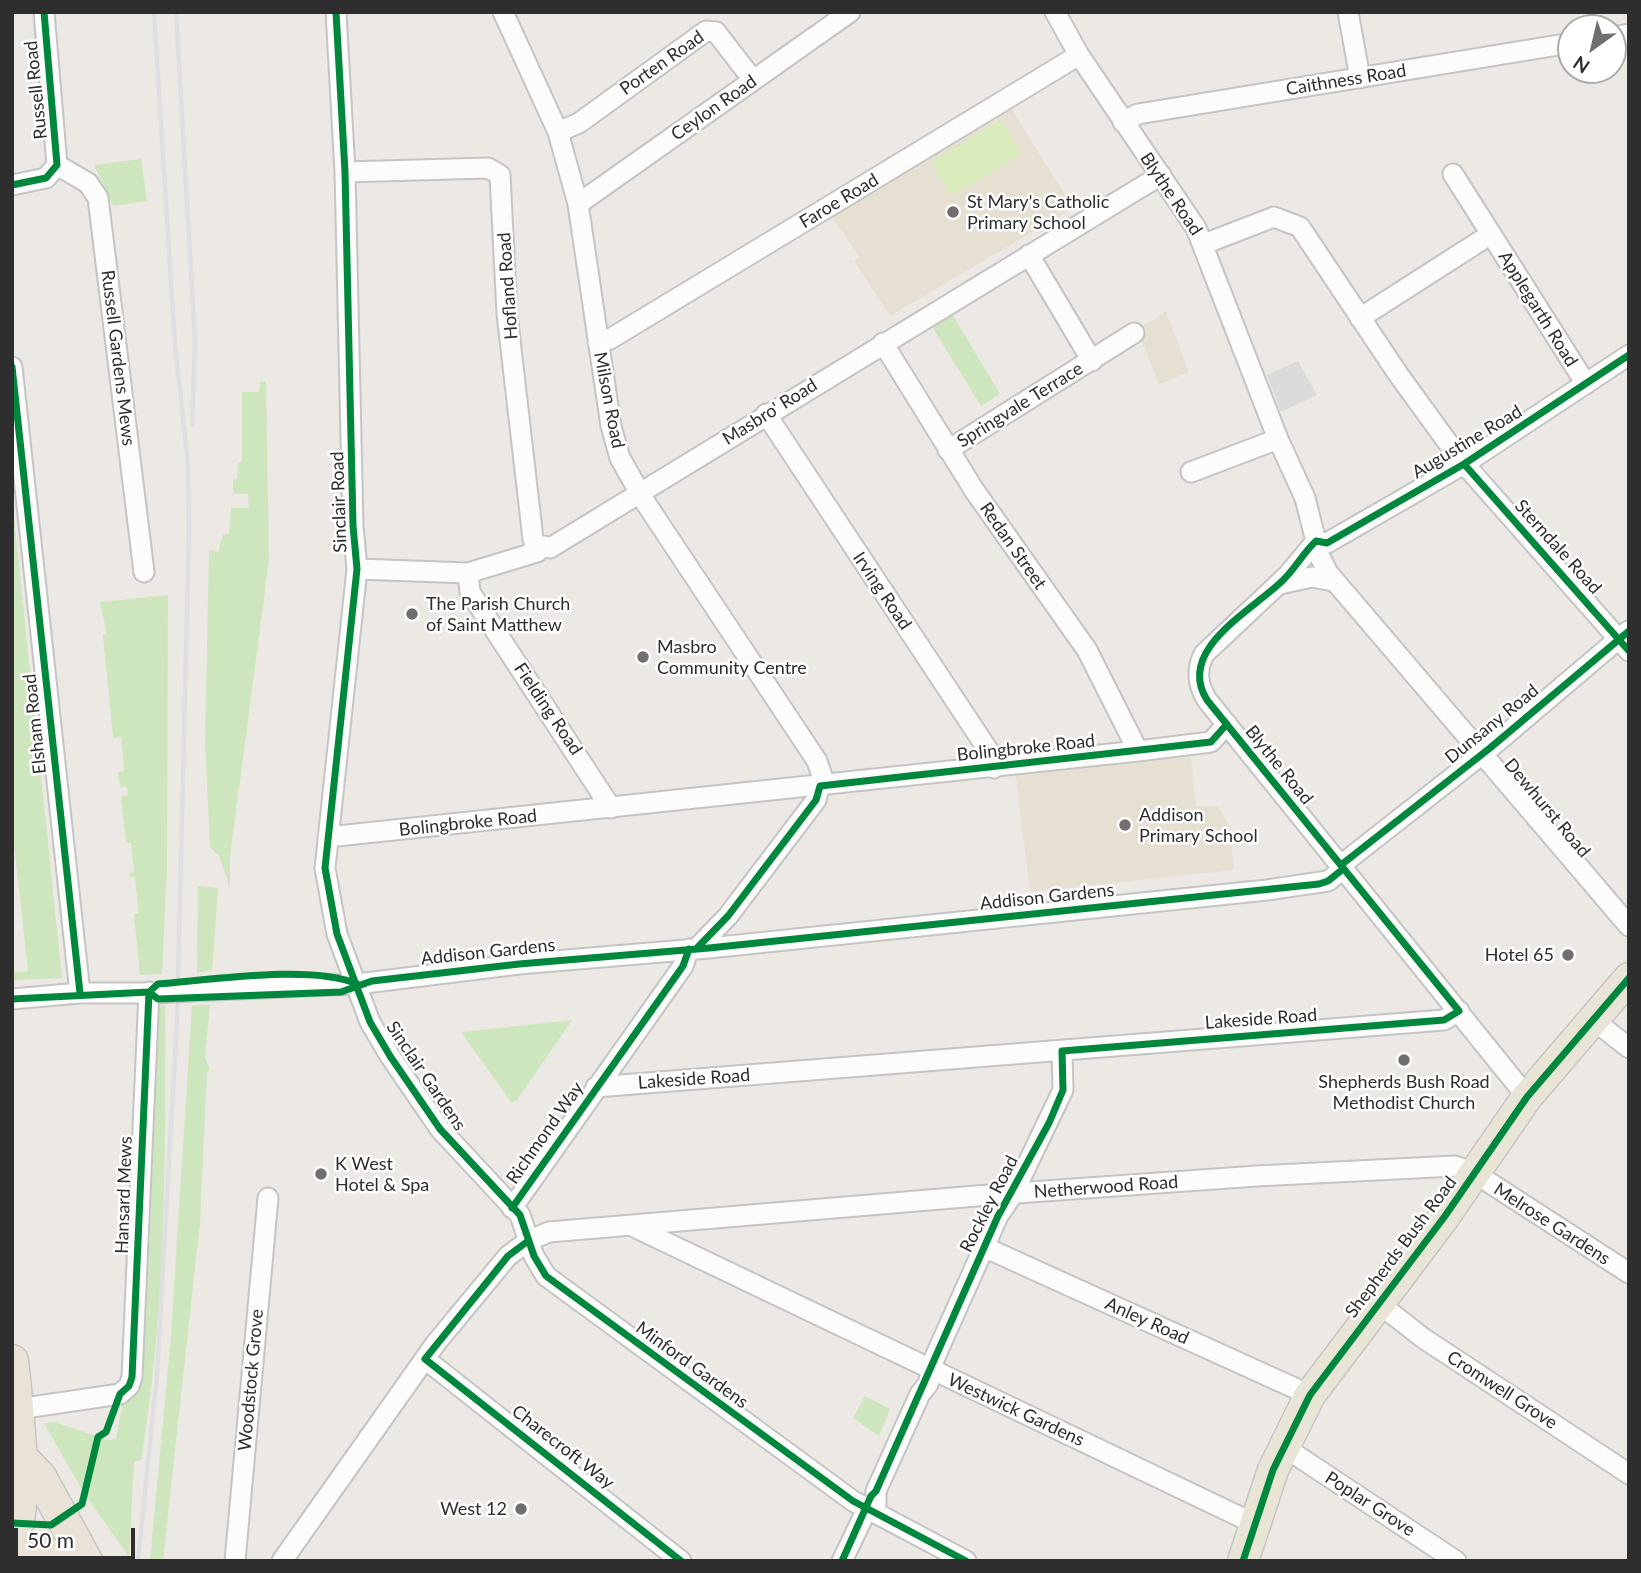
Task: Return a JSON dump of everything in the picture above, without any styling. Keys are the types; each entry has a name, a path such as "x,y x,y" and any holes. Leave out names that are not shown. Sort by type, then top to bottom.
{"highway":[{"path":"12,1360 21,1457 17,1524 12,1540"},
{"path":"21,1457 40,1477 86,1561"},
{"path":"30,1561 47,1555 73,1561"}],"main road":[{"name":"Shepherds Bush Road","path":"1243,1561 1253,1523 1284,1447 1310,1395 1377,1302 1476,1174 1527,1097 1591,1018 1629,978"}],"street":[{"name":"Russell Road","path":"44,12 57,165"},
{"name":"Sinclair Road","path":"336,12 345,172 353,526 357,569 324,868 328,902 337,934 357,984"},
{"name":"Ceylon Road","path":"578,204 850,12"},
{"name":"Blythe Road","path":"1055,12 1079,55 1161,175 1204,244 1278,439 1305,498 1316,541 1280,584 1210,646 1199,663 1198,679 1202,693 1527,1097"},
{"path":"1348,12 1360,78"},
{"name":"Milson Road","path":"505,13 558,132 578,204 617,450 640,493 817,761 822,776 820,786"},
{"name":"Porten Road","path":"558,132 579,123 706,31 716,32 753,80"},
{"name":"Caithness Road","path":"1123,122 1138,114 1557,45"},
{"name":"Faroe Road","path":"598,343 610,340 1079,55"},
{"path":"12,185 46,178 57,165"},
{"name":"Russell Gardens Mews","path":"57,165 88,183 98,198 144,572"},
{"name":"Hofland Road","path":"345,172 488,168 500,175 507,314 537,552"},
{"name":"Applegarth Road","path":"1453,174 1586,384"},
{"name":"Masbro' Road","path":"357,569 468,573 537,552 544,546 550,548 1161,175"},
{"name":"Sterndale Road","path":"1204,244 1267,219 1282,218 1307,234 1360,318 1464,464 1625,640"},
{"name":"Applegarth Road","path":"1360,318 1491,234"},
{"name":"Springvale Terrace","path":"1029,255 1092,361"},
{"name":"Springvale Terrace","path":"948,450 1134,333"},
{"name":"Redan Street","path":"883,343 948,450 1087,650 1138,751"},
{"name":"Augustine Road","path":"1316,541 1327,543 1464,464 1628,358"},
{"name":"Elsham Road","path":"12,367 80,993"},
{"name":"Irving Road","path":"766,415 988,750 993,768"},
{"path":"1191,472 1278,439"},
{"name":"Dewhurst Road","path":"1316,541 1333,581 1482,754 1567,858 1629,926"},
{"name":"Fielding Road","path":"468,573 470,592 611,808"},
{"path":"1280,584 1312,578 1333,581"},
{"name":"Dunsany Road","path":"1342,867 1625,640"},
{"name":"Bolingbroke Road","path":"328,837 993,768 1211,742 1227,724"},
{"name":"Richmond Way","path":"528,1241 524,1223 512,1208 692,949 728,916 816,800 820,786"},
{"name":"Addison Gardens","path":"12,999 80,993 153,993 357,984 519,964 692,949 1319,884 1328,881 1342,867"},
{"path":"728,916 736,933 749,942"},
{"name":"Sinclair Gardens","path":"357,984 370,1022 418,1100 463,1157 512,1208"},
{"name":"Hansard Mews","path":"18,1409 120,1394 129,1386 133,1363 144,1084 153,993"},
{"name":"Lakeside Road","path":"596,1087 1444,1020 1459,1011"},
{"path":"1591,1018 1629,1048"},
{"name":"Rockley Road","path":"842,1561 867,1509 876,1504 876,1492 920,1394 928,1384 931,1370 984,1247 1063,1090 1062,1051"},
{"name":"Netherwood Road","path":"528,1241 548,1232 627,1224 1013,1194 1438,1166 1455,1167 1476,1174"},
{"name":"Melrose Gardens","path":"1476,1174 1629,1273"},
{"name":"Woodstock Grove","path":"235,1561 268,1198"},
{"name":"Westwick Gardens","path":"627,1224 1253,1523"},
{"path":"282,1561 425,1359 508,1256 528,1241"},
{"name":"Minford Gardens","path":"528,1241 545,1276 774,1445 867,1509 965,1561"},
{"name":"Anley Road","path":"984,1247 1310,1395"},
{"name":"Cromwell Grove","path":"1377,1302 1423,1338 1629,1474"},
{"name":"Charecroft Way","path":"425,1359 681,1561"},
{"name":"Poplar Grove","path":"1284,1447 1456,1561"}],"shaded area":[{"name":"St Mary's Catholic Primary School","path":"1011,108 1073,208 890,316 854,261 859,257 832,217"},
{"path":"1166,312 1189,372 1159,384 1142,342 1143,326"},
{"path":"1298,361 1317,395 1281,412 1267,375"},
{"name":"Addison Primary School","path":"1191,757 1196,806 1218,806 1229,826 1234,870 1030,892 1016,776"}],"green space":[{"path":"1000,120 1021,154 952,196 931,162"},
{"path":"141,159 147,201 113,206 94,165"},
{"path":"951,312 1000,394 981,406 931,325"},
{"path":"266,381 269,560 230,857 230,888 219,856 210,847 205,743 209,550 218,552 223,535 229,534 231,508 249,508 248,494 233,494 233,480 237,479 238,463 242,462 242,392 259,392 260,382"},
{"path":"12,497 62,978 12,980 12,973 28,971 12,825"},
{"path":"168,595 167,867 162,974 140,975 134,914 139,913 135,877 130,877 129,873 134,872 131,843 126,843 121,796 128,795 127,787 120,787 118,772 124,771 121,737 113,738 103,635 107,634 100,602"},
{"path":"198,886 218,888 212,970 197,973"},
{"path":"192,1005 210,1005 205,1057 210,1070 207,1072 200,1222 163,1561 150,1561 171,1335"},
{"path":"152,1006 165,1006 163,1234 149,1405 141,1461 134,1461 129,1557 82,1490 44,1423 55,1422 107,1440 116,1439 123,1401 140,1389 143,1378 155,1120"},
{"path":"572,1020 517,1100 511,1102 461,1032"},
{"path":"865,1396 890,1409 879,1436 853,1418"}],"railway":[{"path":"138,1561 157,1375 177,1019 189,531 188,464 175,345 154,12"},
{"path":"176,12 195,342 192,425"}],"cycle path":[{"path":"12,185 46,178 57,165 44,12"},
{"path":"336,12 345,172 353,526 357,569 325,868 337,934 370,1022 440,1129 520,1215 534,1256 546,1276 853,1501 966,1561"},
{"path":"842,1561 871,1496 876,1491 998,1216 1049,1123 1063,1090 1062,1051 1444,1020 1459,1011 1207,700 1200,682 1201,665 1208,649 1220,634 1285,578 1316,541 1327,543 1464,464 1629,355"},
{"path":"12,367 80,993"},
{"path":"1464,464 1629,651"},
{"path":"1341,865 1490,748 1629,631"},
{"path":"696,949 728,916 816,800 820,786 1211,742 1227,724"},
{"path":"149,992 158,999 341,992 372,981 519,964 709,948 1319,884 1328,881 1343,869"},
{"path":"512,1208 683,966 689,949"},
{"path":"149,992 158,984 260,975 315,975 357,984"},
{"path":"1243,1561 1273,1470 1310,1395 1445,1216 1527,1097 1629,978"},
{"path":"12,999 149,992"},
{"path":"12,1523 51,1525 82,1504 98,1437 106,1432 120,1394 129,1386 132,1377 149,992"},
{"path":"528,1241 508,1256 425,1359 681,1561"}],"place":[{"name":"St Mary's Catholic Primary School","path":"953,212"},
{"name":"The Parish Church of Saint Matthew","path":"412,614"},
{"name":"Masbro Community Centre","path":"643,657"},
{"name":"Addison Primary School","path":"1125,825"},
{"name":"Hotel 65","path":"1568,955"},
{"name":"Shepherds Bush Road Methodist Church","path":"1404,1060"},
{"name":"K West Hotel & Spa","path":"321,1174"},
{"name":"West 12","path":"521,1509"}]}
